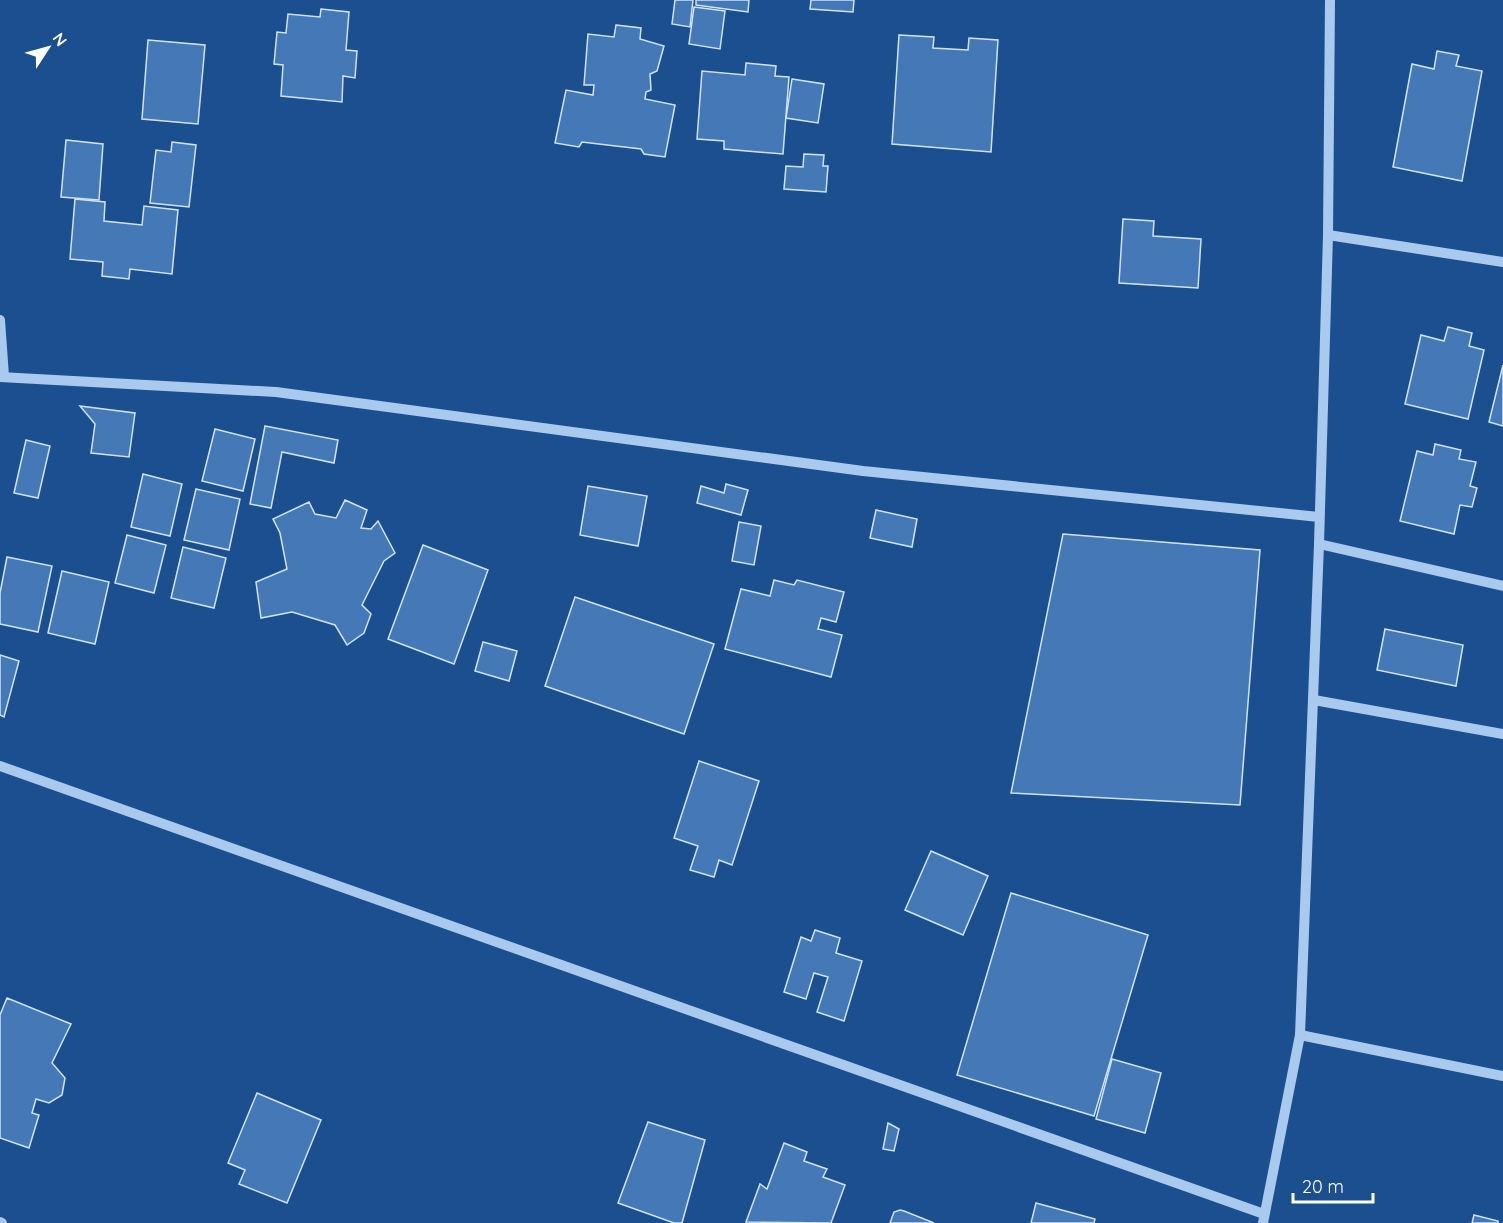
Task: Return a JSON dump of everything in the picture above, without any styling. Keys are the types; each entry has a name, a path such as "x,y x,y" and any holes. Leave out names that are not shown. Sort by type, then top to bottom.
{"street":[{"path":"0,766 1264,1218 1300,1035 1314,700 1328,235 1330,0"},
{"path":"1328,235 1503,262"},
{"path":"0,320 2,377 276,392 863,471 1319,517"},
{"path":"1319,544 1503,586"},
{"path":"1314,700 1503,734"},
{"path":"1300,1035 1503,1076"}],"building":[{"path":"675,0 693,0 690,27 672,24"},
{"path":"696,0 749,0 748,12 696,5"},
{"path":"811,0 854,0 853,12 810,9"},
{"path":"694,7 725,11 720,49 689,44"},
{"path":"321,9 349,12 346,50 357,51 355,78 343,76 342,102 281,96 283,65 274,64 277,32 286,33 288,14 320,17"},
{"path":"616,25 641,28 640,39 664,46 657,71 650,74 651,90 646,92 645,99 675,105 665,157 644,154 641,149 582,142 579,147 555,143 566,90 593,95 594,85 584,85 588,34 614,37"},
{"path":"899,35 934,37 933,48 968,50 969,38 998,40 991,152 892,144"},
{"path":"148,40 205,45 198,124 142,119"},
{"path":"1437,51 1459,55 1456,66 1482,71 1462,181 1393,167 1412,64 1434,69"},
{"path":"746,63 776,66 775,76 789,77 783,154 724,149 724,141 697,139 702,71 745,75"},
{"path":"792,79 824,84 818,123 786,118"},
{"path":"66,140 103,144 99,200 61,197"},
{"path":"172,142 196,145 189,207 150,203 156,150 171,152"},
{"path":"804,154 824,155 823,166 828,166 826,192 784,189 786,166 803,167"},
{"path":"75,199 105,202 104,221 142,225 144,206 178,210 172,274 130,269 129,279 102,276 103,262 70,259"},
{"path":"1123,219 1154,221 1153,236 1201,239 1198,288 1119,283"},
{"path":"1448,327 1472,333 1469,346 1484,350 1468,419 1405,404 1421,335 1444,341"},
{"path":"1503,365 1503,426 1489,422"},
{"path":"80,406 135,413 129,457 91,453 95,424"},
{"path":"265,426 338,440 334,463 282,452 271,508 250,504"},
{"path":"215,429 255,439 243,491 202,481"},
{"path":"26,440 50,446 38,498 14,493"},
{"path":"1435,444 1461,450 1459,459 1476,462 1470,486 1477,488 1472,507 1460,505 1454,534 1400,521 1417,451 1433,455"},
{"path":"143,474 182,484 170,536 131,527"},
{"path":"726,484 748,490 741,515 697,503 701,486 724,493"},
{"path":"588,486 647,496 638,546 580,535"},
{"path":"196,489 240,499 229,550 184,540"},
{"path":"345,500 367,510 361,528 371,529 378,521 395,553 384,561 362,605 371,614 364,633 347,645 335,625 292,612 261,618 256,582 287,569 280,533 273,519 309,502 315,514 336,518"},
{"path":"876,510 917,519 912,547 870,538"},
{"path":"739,522 761,526 754,565 732,561"},
{"path":"1063,534 1260,550 1240,805 1011,793"},
{"path":"127,535 166,545 154,593 115,583"},
{"path":"423,545 488,570 454,664 388,639"},
{"path":"183,547 226,558 214,608 171,598"},
{"path":"7,557 52,566 38,632 0,624 0,593"},
{"path":"62,571 109,582 95,644 48,633"},
{"path":"774,580 794,585 797,580 844,592 836,622 821,618 818,629 842,635 831,677 725,649 741,589 770,596"},
{"path":"575,597 714,644 684,734 545,686"},
{"path":"1385,629 1463,645 1456,686 1377,670"},
{"path":"483,642 517,651 509,681 475,671"},
{"path":"0,655 19,661 4,717 0,715"},
{"path":"699,761 759,781 732,865 719,860 714,877 690,870 698,846 674,838"},
{"path":"931,851 988,876 963,935 905,910"},
{"path":"1011,893 1148,935 1094,1116 957,1075"},
{"path":"815,930 840,938 836,953 862,961 844,1021 817,1012 828,977 814,973 806,999 784,992 801,937 811,941"},
{"path":"7,998 71,1024 52,1063 65,1078 62,1095 49,1103 36,1099 32,1113 39,1115 29,1148 0,1138 0,1015"},
{"path":"1112,1059 1161,1073 1145,1133 1096,1119"},
{"path":"257,1093 321,1120 287,1203 239,1184 245,1170 228,1163"},
{"path":"648,1122 705,1140 682,1223 674,1223 618,1203"},
{"path":"888,1123 899,1129 894,1151 883,1149"},
{"path":"784,1143 807,1152 804,1161 827,1169 823,1177 845,1185 831,1223 746,1222 760,1184 767,1189"},
{"path":"1036,1203 1095,1219 1094,1223 1031,1223"},
{"path":"900,1210 934,1223 890,1223 894,1212"},
{"path":"1474,1215 1498,1221 1498,1223 1472,1223"}]}
